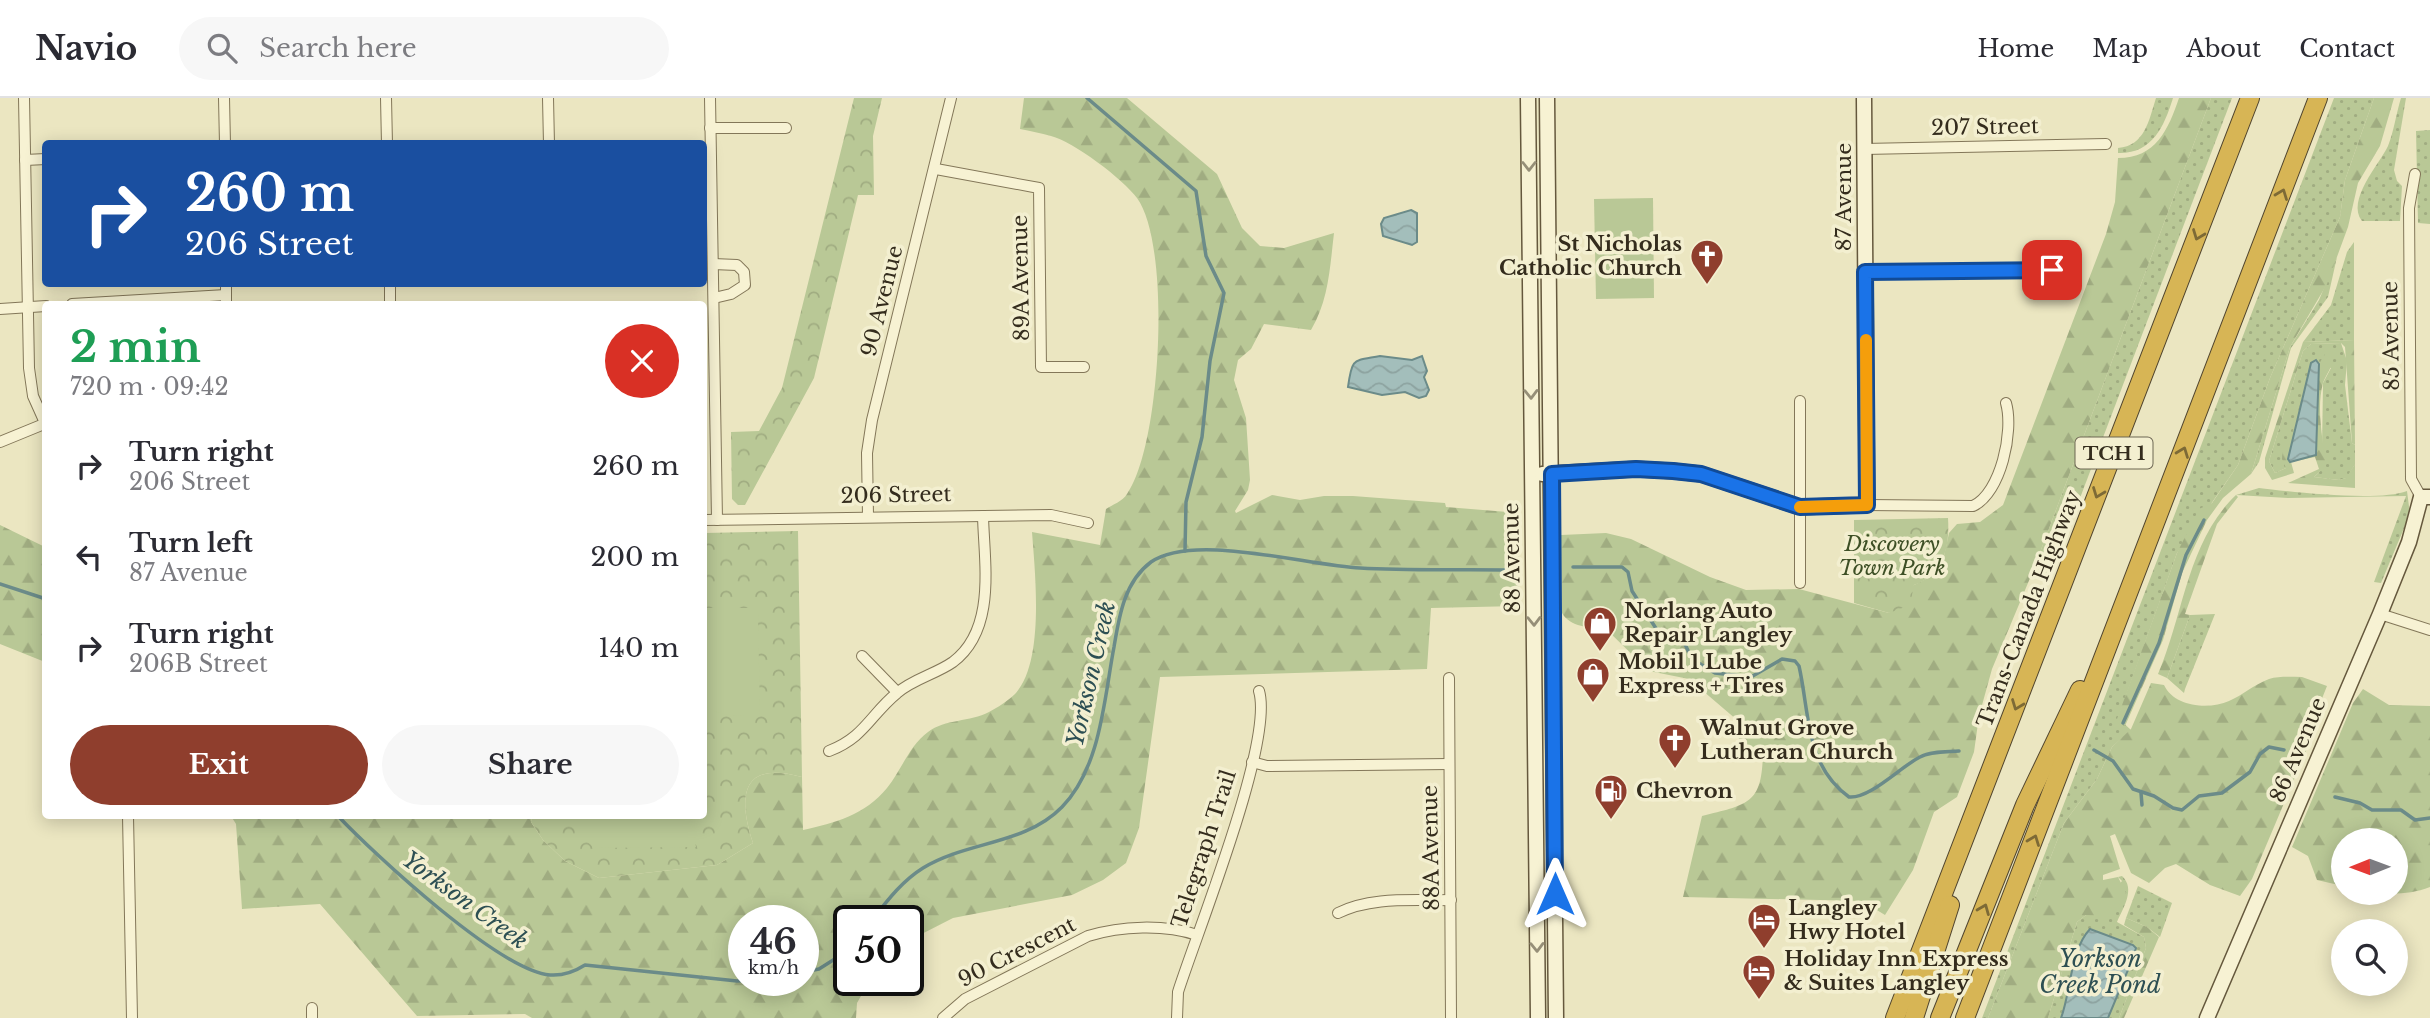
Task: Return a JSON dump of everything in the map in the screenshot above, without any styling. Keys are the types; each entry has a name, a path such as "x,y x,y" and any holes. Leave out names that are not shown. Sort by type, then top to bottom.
{"highway":[{"name":"Trans-Canada Highway","path":"1895,1018 2250,98"},
{"name":"TCH 1","path":"1965,1018 2318,98"},
{"path":"1940,1018 2025,805 2141,561"},
{"path":"1914,1018 2005,735"}],"main road":[{"name":"88 Avenue","path":"1528,98 1538,1018"},
{"name":"88 Avenue","path":"1547,98 1556,1018"},
{"name":"87 Avenue","path":"1864,98 1867,505"},
{"path":"1530,300 1540,308 1544,380 1551,398"},
{"path":"1532,474 1636,469 1701,474 1800,507 1867,505"},
{"name":"86 Avenue","path":"2207,1018 2380,614 2425,497"},
{"path":"1535,724 1553,724"}],"street":[{"path":"24,98 27,307 33,396 42,417"},
{"path":"224,98 225,140"},
{"path":"386,98 387,140"},
{"path":"548,98 549,140"},
{"path":"709,98 707,195 713,264 717,520"},
{"name":"90 Avenue","path":"868,516 870,432 936,169 951,98"},
{"path":"710,128 786,128"},
{"name":"207 Street","path":"1864,149 2106,144"},
{"path":"25,160 42,159"},
{"name":"89A Avenue","path":"936,169 1039,188 1041,367 1084,367"},
{"name":"85 Avenue","path":"2415,174 2409,208 2411,479 2425,497"},
{"path":"713,264 737,265 744,272 745,285 731,294 714,298"},
{"path":"1865,272 2052,270 2068,274"},
{"path":"188,301 226,300"},
{"path":"0,309 42,306"},
{"path":"1800,401 1800,583"},
{"path":"1867,505 1973,506 1984,500 1992,490 2009,434 2011,419 2007,403"},
{"path":"0,442 42,425"},
{"name":"206 Street","path":"707,520 1051,515 1088,523"},
{"path":"829,751 849,743 897,692 954,661 975,635 985,599 983,516"},
{"path":"2380,614 2430,630"},
{"path":"862,656 897,692"},
{"name":"88A Avenue","path":"1449,678 1451,1018"},
{"name":"Telegraph Trail","path":"1177,1018 1178,992 1252,762 1262,720 1263,705 1259,691"},
{"path":"1252,762 1267,766 1449,764"},
{"path":"128,819 132,1018"},
{"path":"1338,913 1365,903 1451,900"},
{"name":"90 Crescent","path":"943,1018 965,999 1088,936 1105,931 1171,929 1197,935"}],"green space":[{"path":"854,98 882,98 873,136 874,195 858,195 814,378 745,505 738,505 732,499 731,432 759,431 782,388"},
{"path":"1024,98 1127,98 1217,174 1242,228 1260,246 1284,248 1334,233 1325,295 1311,330 1264,324 1251,349 1238,360 1234,380 1246,418 1250,480 1236,513 1272,495 1300,500 1324,496 1353,496 1445,503 1446,507 1520,513 1518,606 1431,608 1427,669 1160,677 1139,828 1126,863 1103,880 1072,895 953,918 924,933 924,905 833,905 833,996 861,996 857,1003 856,1018 532,1018 525,1014 417,1016 320,904 242,909 236,824 233,819 532,819 543,840 565,861 599,878 717,865 753,843 745,810 749,786 756,778 767,773 802,777 803,830 838,821 869,805 878,797 892,781 910,751 928,732 942,725 989,712 1015,694 1031,661 1034,639 1036,593 1032,532 1100,545 1106,509 1125,496 1139,470 1148,435 1158,346 1155,258 1148,223 1137,198 1110,172 1085,153 1061,140 1020,129"},
{"path":"2156,98 2173,98 2155,137 2140,149 2118,153 2118,148 2127,146 2140,137"},
{"path":"2179,98 2211,98 2033,571 1992,669 1979,716 1974,752 1957,797 1934,812 1913,870 1885,915 1862,901 1683,897 1702,816 1732,808 1750,799 1760,782 1763,751 1740,750 1737,720 1689,679 1649,671 1605,628 1581,626 1566,618 1562,613 1561,535 1606,533 1631,539 1710,577 1746,590 1799,589 1889,613 1914,585 1934,575 1942,565 1949,533 1957,524 1980,522 2003,505 2106,234 2115,202 2118,158 2142,153 2159,140"},
{"path":"2211,98 2232,98 2050,577 2033,571"},
{"path":"2334,98 2374,98 2345,180 2340,217 2270,378 2238,465 2177,553 2118,718 2131,730 2112,747 2097,779 2064,823 1988,1018 1982,1018"},
{"path":"2374,98 2394,98 2380,146 2358,183 2348,227 2327,284 2290,347 2251,474 2223,498 2207,520 2182,573 2163,640 2125,726 2117,719 2177,553 2199,509 2212,503 2238,465 2270,378 2340,217 2345,180"},
{"path":"2401,98 2406,98 2394,170 2397,181 2402,186 2400,221 2362,221 2358,213 2361,193 2388,146"},
{"path":"2430,130 2430,224 2418,223 2416,131"},
{"path":"1653,198 1654,298 1596,299 1594,199"},
{"path":"2354,242 2354,340 2303,342 2331,305 2347,252"},
{"path":"2337,257 2328,297 2291,348 2259,462 2251,474 2290,347 2319,300"},
{"path":"2354,340 2355,445 2352,443 2345,347 2341,343 2311,344 2303,351 2269,461 2275,473 2286,468 2282,459 2283,445 2291,438 2311,363 2316,360 2319,364 2326,352 2331,352 2332,364 2323,383 2320,403 2326,466 2314,477 2339,480 2346,478 2355,464 2355,488 2288,483 2319,469 2315,457 2291,462 2294,473 2272,480 2265,468 2265,458 2303,342"},
{"path":"2341,343 2347,361 2345,385 2352,443 2355,445 2355,464 2347,478 2339,480 2314,477 2324,461 2323,383 2331,368 2311,363 2286,468 2275,473 2269,461 2303,351 2311,344"},
{"path":"2259,488 2357,496 2407,491 2410,514 2381,583 2374,582 2406,496 2288,498 2236,495"},
{"path":"2236,495 2238,497 2217,524 2185,614 2190,615 2167,678 2158,674 2197,556 2207,534"},
{"name":"Discovery Town Park","path":"1948,518 1948,540 1943,559 1932,575 1914,585 1910,605 1889,613 1854,603 1854,520"},
{"path":"0,525 42,546 42,661 0,644"},
{"path":"798,531 802,777 767,773 756,778 749,786 745,810 753,843 717,865 599,878 565,861 543,840 532,819 707,819 707,533"},
{"path":"707,608 752,608 758,614 760,716 738,716 707,708"},
{"path":"2215,614 2184,693 2167,678 2190,615"},
{"path":"2302,677 2327,686 2321,701 2326,704 2252,879 2240,896 2210,885 2176,864 2165,868 2149,883 2131,873 2115,834 2110,836 2120,869 2103,875 2103,880 2118,877 2126,893 2113,918 2086,915 2077,922 2048,1018 1988,1018 2064,823 2097,779 2112,747 2131,729 2151,683 2164,685 2176,698 2184,702 2202,706 2229,701 2269,679"},
{"path":"2363,689 2389,705 2430,706 2430,887 2408,892 2408,828 2331,828 2331,883 2317,880 2308,856 2292,847 2353,703"},
{"path":"586,819 691,819 696,847 594,848 586,840"},
{"path":"2122,876 2126,881 2128,893 2117,922 2144,937 2146,948 2119,1018 2048,1018 2077,922 2086,915 2093,915 2122,881 2118,877"},
{"path":"2138,886 2172,903 2160,937 2147,927 2126,918"},
{"path":"2126,918 2147,927 2159,937 2124,1018 2119,1018 2146,948 2144,937 2124,925"}],"water":[{"path":"1411,210 1417,213 1417,242 1412,245 1383,236 1381,224 1384,218"},
{"path":"1380,356 1412,360 1422,356 1427,371 1424,377 1429,390 1426,396 1419,398 1405,392 1382,395 1348,387 1355,362"},
{"path":"2316,360 2319,364 2316,455 2290,462 2288,459 2311,363"},
{"name":"Yorkson Creek Pond","path":"2090,929 2133,945 2136,948 2133,958 2108,1018 2061,1018 2078,948"}],"waterway":[{"path":"1087,98 1196,191 1206,256 1224,293 1210,361 1202,437 1186,502 1185,551"},
{"path":"2123,723 2159,643 2186,555 2204,520"},
{"name":"Yorkson Creek","path":"884,905 902,885 923,868 958,852 1031,829 1062,807 1075,791 1093,753 1099,732 1124,601 1135,579 1151,562 1170,554 1194,550 1222,550 1360,568 1514,570"},
{"name":"Yorkson Creek","path":"1573,567 1622,567 1628,572 1632,591 1657,630 1683,640 1692,659 1715,673 1751,677 1782,659 1795,661 1799,666 1808,721 1817,754 1824,770 1849,797 1875,788 1924,755 1959,751"},
{"name":"Yorkson Creek","path":"0,584 42,598"},
{"name":"Yorkson Creek","path":"2094,750 2113,761 2133,789 2182,810 2199,796 2222,793 2250,772 2260,754 2269,747 2284,750"},
{"path":"2141,793 2142,805"},
{"name":"Yorkson Creek","path":"2335,797 2360,803 2372,810 2401,810 2415,820 2430,818"},
{"name":"Yorkson Creek","path":"341,819 408,882 470,933 528,969 555,975 569,973 585,965 728,980"},
{"name":"Yorkson Creek","path":"819,969 833,960"}],"slow traffic":[{"path":"1800,507 1867,505 1866,340"}],"place":[{"name":"St Nicholas Catholic Church","path":"1707,286"},
{"name":"Norlang Auto Repair Langley","path":"1600,653"},
{"name":"Mobil 1 Lube Express + Tires","path":"1593,704"},
{"name":"Walnut Grove Lutheran Church","path":"1675,770"},
{"name":"Chevron","path":"1611,821"},
{"name":"Langley Hwy Hotel","path":"1764,950"},
{"name":"Holiday Inn Express & Suites Langley","path":"1759,1001"}],"route":[{"path":"1555,894 1552,474 1636,469 1673,471 1701,474 1800,507 1867,505 1865,272 2052,270"}]}
